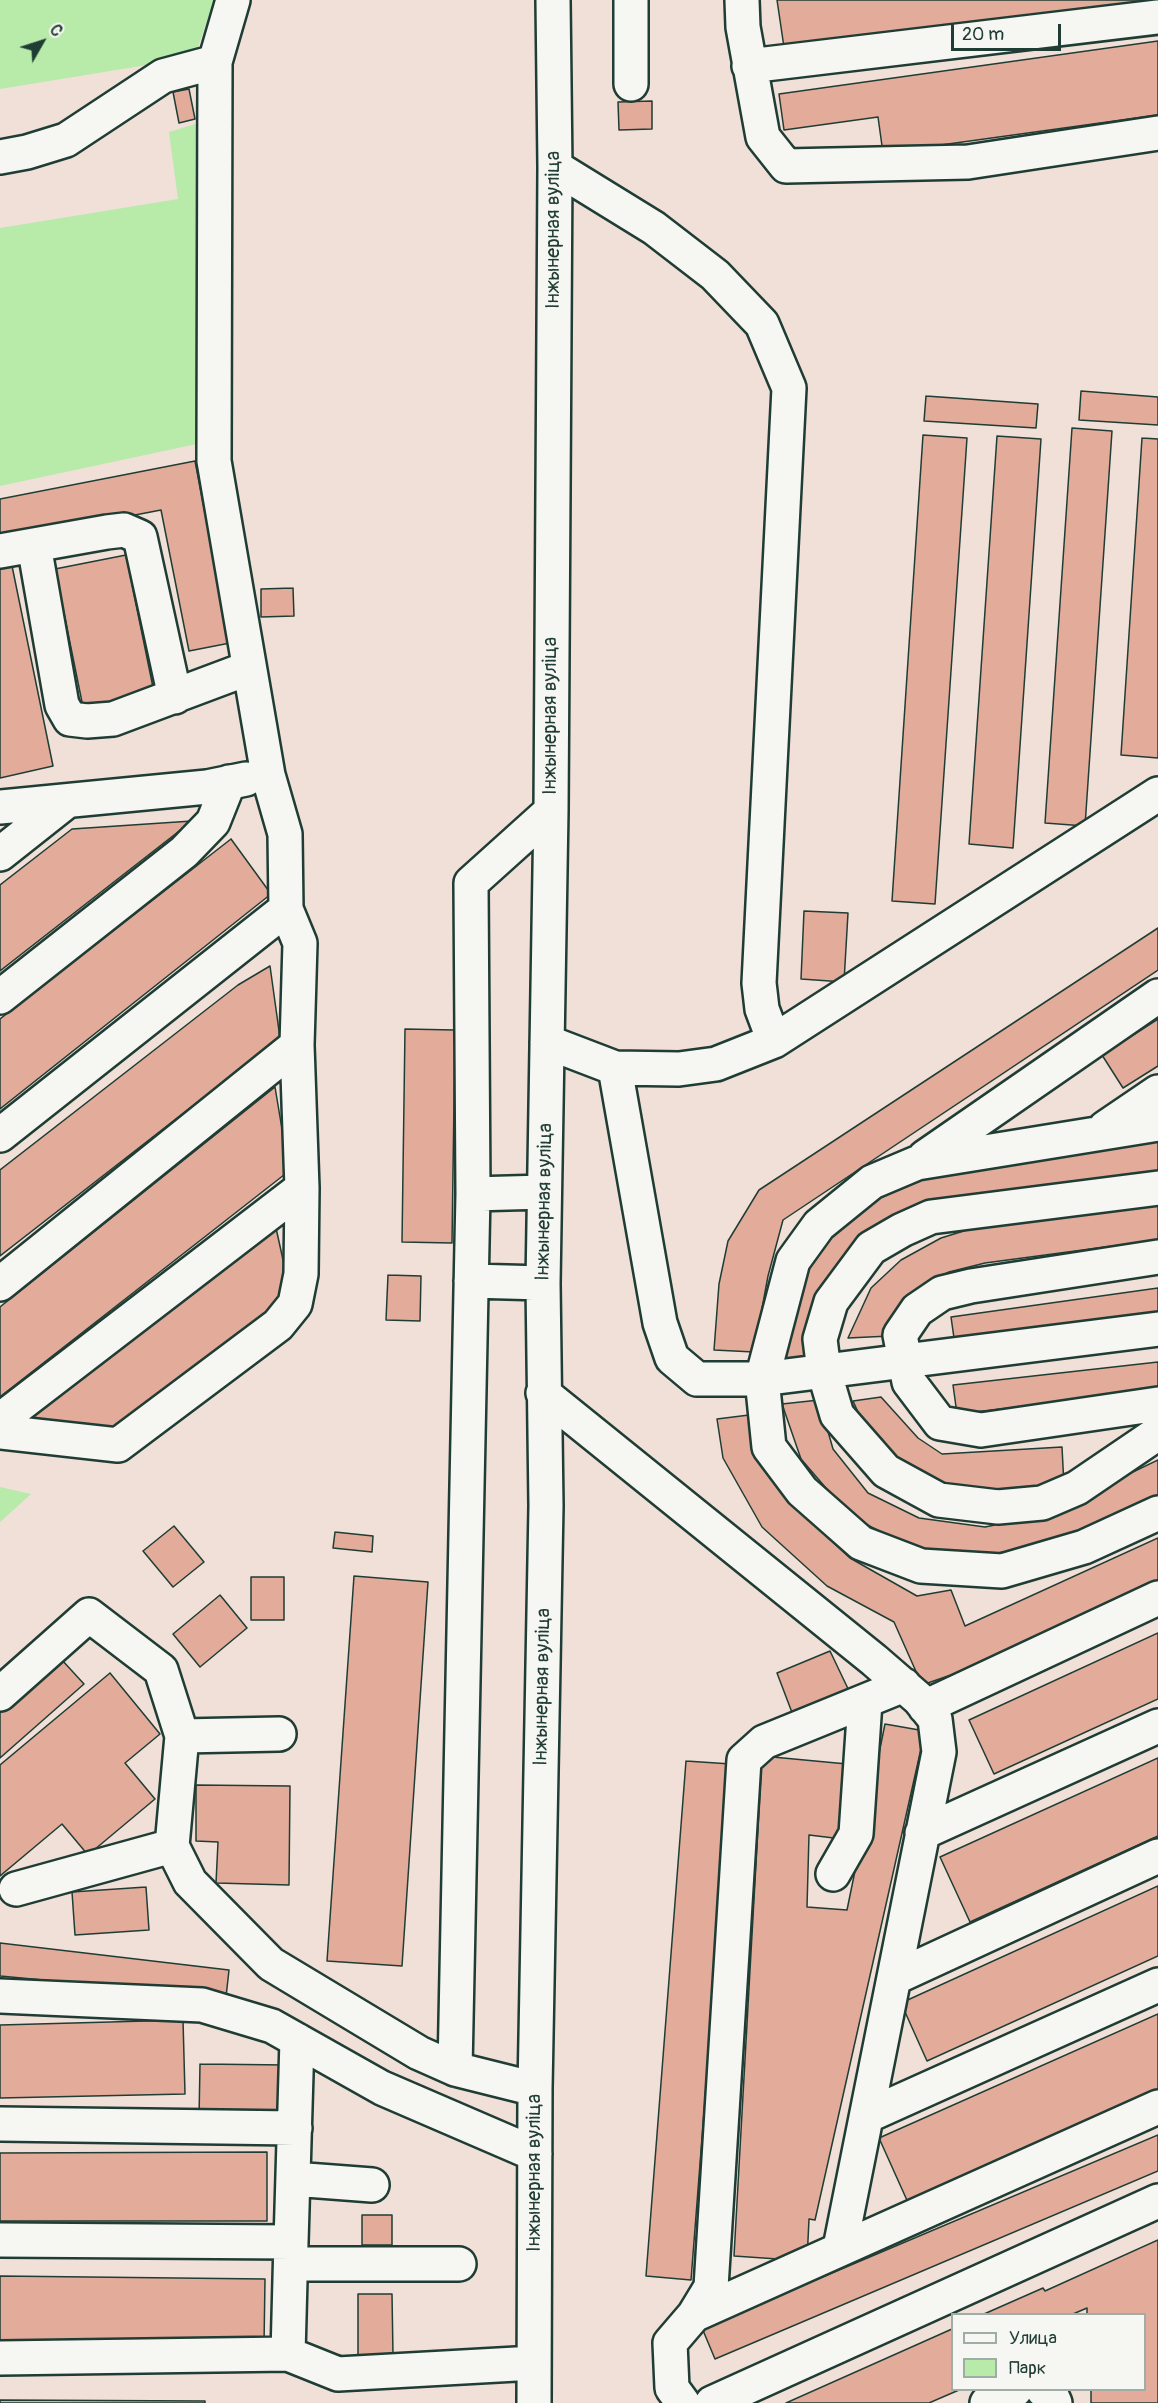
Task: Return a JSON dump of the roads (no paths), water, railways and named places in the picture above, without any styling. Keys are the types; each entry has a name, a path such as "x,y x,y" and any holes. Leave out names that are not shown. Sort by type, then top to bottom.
{"street":[{"path":"0,1432 118,1445 278,1324 295,1304 302,1274 302,1188 297,1045 300,943 286,909 285,834 268,774 214,461 215,62 233,0"},
{"name":"Інжынерная вуліца","path":"534,2403 535,2089 546,1506 543,1283 550,811 555,167 553,0"},
{"path":"631,0 632,84"},
{"path":"742,0 749,66 764,137 786,166 968,162 1158,133"},
{"path":"749,66 1158,17"},
{"path":"0,157 27,152 66,140 163,76 215,62"},
{"path":"555,167 654,228 715,275 762,324 789,388 759,983 762,1009 774,1041"},
{"path":"0,551 124,530 140,537 175,697"},
{"path":"34,545 62,705 70,719 87,721 113,719 249,668"},
{"path":"0,807 229,783 268,774"},
{"path":"0,997 184,852 213,822 229,783"},
{"path":"547,1042 615,1068 679,1069 716,1064 774,1041 1158,794"},
{"path":"0,854 66,801"},
{"path":"456,2069 473,1194 471,883 550,811"},
{"path":"0,1136 286,909"},
{"path":"1158,996 916,1163 873,1182 819,1225 793,1261 762,1379 769,1447 802,1491 861,1543 921,1566 1002,1571 1084,1547 1158,1513"},
{"path":"0,1284 297,1045"},
{"path":"615,1068 660,1323 672,1358 697,1379 762,1379 903,1359 1158,1329"},
{"path":"1097,1134 1158,1092"},
{"path":"916,1163 1158,1124"},
{"path":"0,1420 302,1188"},
{"path":"1158,1188 931,1218 902,1230 871,1248 831,1302 820,1339 824,1371 837,1415 886,1471 939,1500 999,1507 1042,1503 1077,1488 1158,1433"},
{"path":"473,1194 544,1192"},
{"path":"1158,1257 971,1286 942,1293 917,1310 900,1335 909,1382 940,1424 981,1431 1158,1404"},
{"path":"471,1281 543,1283"},
{"path":"543,1393 914,1696 934,1719 939,1752 840,2248"},
{"path":"683,2403 672,2388 670,2343 694,2315 711,2287 744,1760 764,1742 865,1701 914,1696 1158,1598"},
{"path":"0,1694 89,1615 161,1670 182,1736 172,1846 190,1882 271,1964 419,2053 456,2069 535,2089"},
{"path":"833,1874 856,1834 865,1701"},
{"path":"922,1833 1158,1726"},
{"path":"182,1736 279,1734"},
{"path":"16,1889 172,1846"},
{"path":"894,1978 1158,1856"},
{"path":"867,2116 1158,1985"},
{"path":"0,1996 202,2005 272,2026 382,2088 535,2154"},
{"path":"288,2354 297,2040"},
{"path":"694,2315 1158,2107"},
{"path":"0,2124 295,2128"},
{"path":"293,2179 372,2185"},
{"path":"712,2403 1158,2201"},
{"path":"0,2240 291,2253 459,2264"},
{"path":"0,2358 288,2354 338,2374 534,2363"},
{"path":"987,2403 1013,2391"},
{"path":"1045,2391 1051,2394 1054,2403"}]}
